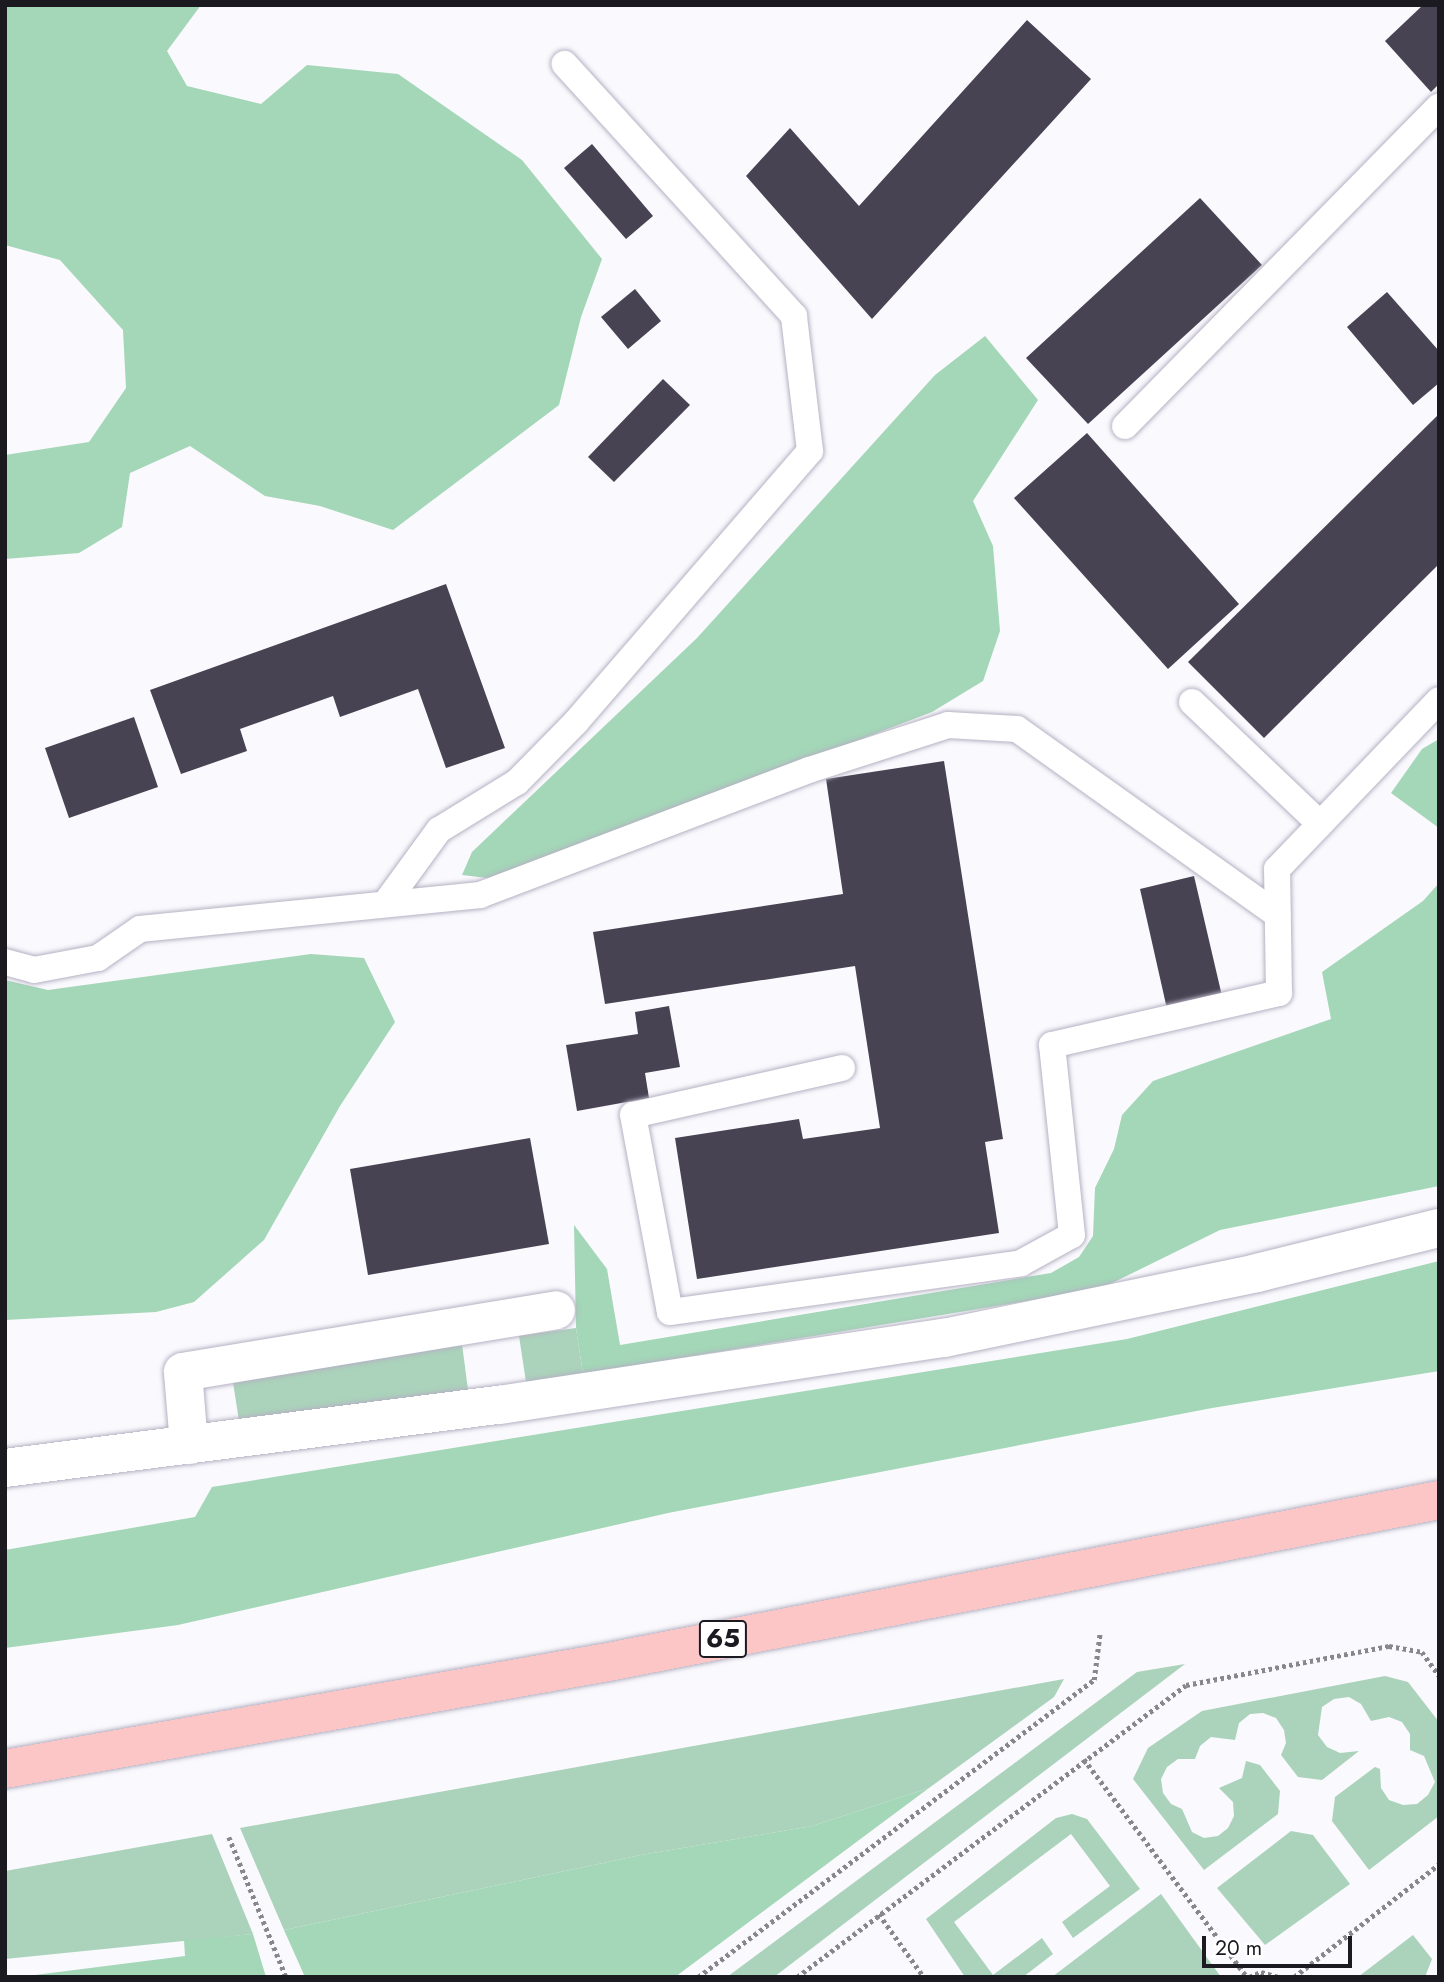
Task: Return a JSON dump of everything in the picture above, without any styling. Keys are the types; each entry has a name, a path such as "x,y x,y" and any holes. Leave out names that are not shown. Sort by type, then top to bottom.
{"main road":[{"name":"65","path":"5,1769 608,1662 1439,1500"}],"street":[{"path":"5,1468 499,1405 944,1338 1257,1273 1439,1228"},
{"path":"189,1445 183,1373 556,1310"}],"lane":[{"path":"385,904 439,830 517,782 576,722 810,451 794,316 565,64"},
{"path":"1125,426 1439,107"},
{"path":"842,1068 633,1115 670,1312 1021,1263 1072,1235 1052,1045 1279,993 1277,869 1439,700"},
{"path":"1192,702 1320,824"},
{"path":"5,962 34,970 98,958 140,929 480,895 809,770 948,725 1017,729 1278,915"}],"path":[{"path":"698,1977 1094,1680 1100,1632"},
{"path":"797,1977 1186,1685 1389,1646 1422,1652 1439,1675"},
{"path":"1084,1759 1248,1977 1261,1972 1279,1977"},
{"path":"229,1837 286,1977"},
{"path":"1294,1977 1439,1864"},
{"path":"880,1914 924,1977"}],"green space":[{"path":"5,5 201,5 167,51 187,86 261,104 307,65 398,74 522,160 602,259 581,317 559,405 393,530 320,506 265,496 190,446 130,473 122,527 79,553 5,559 5,455 89,442 126,388 123,330 60,260 5,245"},
{"path":"985,336 1038,400 973,501 993,546 1000,631 983,681 932,712 496,879 462,875 472,852 697,638 935,375"},
{"path":"1439,739 1439,828 1391,793 1422,749"},
{"path":"1439,883 1439,1186 1220,1230 1100,1289 583,1374 576,1328 574,1225 607,1269 620,1345 1051,1273 1079,1257 1093,1236 1095,1188 1114,1149 1122,1115 1153,1081 1331,1019 1322,972 1423,901"},
{"path":"311,954 364,958 395,1022 340,1106 264,1240 194,1302 156,1312 5,1320 5,980 48,990"},
{"path":"1439,1261 1439,1371 1212,1408 668,1513 178,1625 5,1648 5,1550 195,1517 212,1487 1127,1339"},
{"path":"576,1328 583,1374 526,1382 519,1336"},
{"path":"462,1344 468,1390 239,1421 232,1376"},
{"path":"1185,1664 774,1977 727,1977 1137,1672"},
{"path":"1385,1676 1408,1682 1439,1722 1439,1816 1369,1870 1332,1821 1335,1797 1375,1767 1380,1769 1381,1788 1389,1800 1403,1805 1417,1804 1428,1795 1435,1782 1424,1756 1410,1750 1410,1734 1402,1722 1389,1717 1371,1721 1361,1704 1349,1697 1334,1699 1322,1707 1318,1735 1327,1747 1340,1753 1359,1751 1322,1780 1298,1777 1281,1755 1286,1743 1284,1730 1276,1718 1263,1713 1250,1714 1239,1723 1235,1740 1211,1737 1200,1746 1195,1759 1178,1759 1167,1767 1161,1779 1163,1793 1171,1804 1182,1809 1192,1832 1204,1838 1218,1836 1228,1828 1234,1816 1233,1802 1219,1788 1242,1778 1246,1761 1260,1765 1280,1791 1278,1814 1204,1870 1133,1779 1148,1748 1202,1711"},
{"path":"1064,1679 1054,1697 929,1788 812,1826 641,1855 284,1930 240,1828"},
{"path":"929,1788 675,1977 305,1977 284,1930 641,1855 812,1826"},
{"path":"1072,1814 1087,1819 1140,1889 1073,1938 1062,1922 1110,1886 1071,1834 954,1922 993,1975 1042,1938 1053,1954 1023,1977 965,1977 926,1919 1056,1818"},
{"path":"1291,1831 1313,1835 1350,1884 1265,1945 1217,1888"},
{"path":"212,1834 253,1934 5,1959 5,1871"},
{"path":"1161,1894 1221,1977 1052,1977"},
{"path":"253,1934 266,1977 19,1977 185,1956 184,1940"},
{"path":"1413,1935 1432,1959 1425,1977 1358,1977"}],"building":[{"path":"1423,5 1439,5 1439,84 1431,92 1385,41"},
{"path":"1027,20 1091,79 872,319 746,176 790,128 859,206"},
{"path":"592,144 653,216 626,239 564,168"},
{"path":"1200,198 1262,265 1088,424 1026,358"},
{"path":"635,289 661,321 628,349 601,317"},
{"path":"1387,292 1439,351 1439,383 1413,405 1347,327"},
{"path":"663,379 690,405 614,482 588,457"},
{"path":"1439,414 1439,564 1264,738 1188,662"},
{"path":"1087,433 1239,604 1168,669 1014,498"},
{"path":"446,584 505,748 446,768 418,689 340,717 333,696 240,729 247,751 181,774 150,690"},
{"path":"134,717 158,787 69,818 45,748"},
{"path":"944,761 1003,1139 985,1142 999,1233 697,1279 675,1138 799,1119 803,1139 880,1128 855,966 605,1004 593,932 843,894 826,779"},
{"path":"1194,876 1222,996 1167,1009 1140,889"},
{"path":"669,1006 680,1067 645,1073 649,1098 577,1111 566,1045 638,1034 635,1012"},
{"path":"530,1138 549,1244 368,1275 350,1169"}]}
